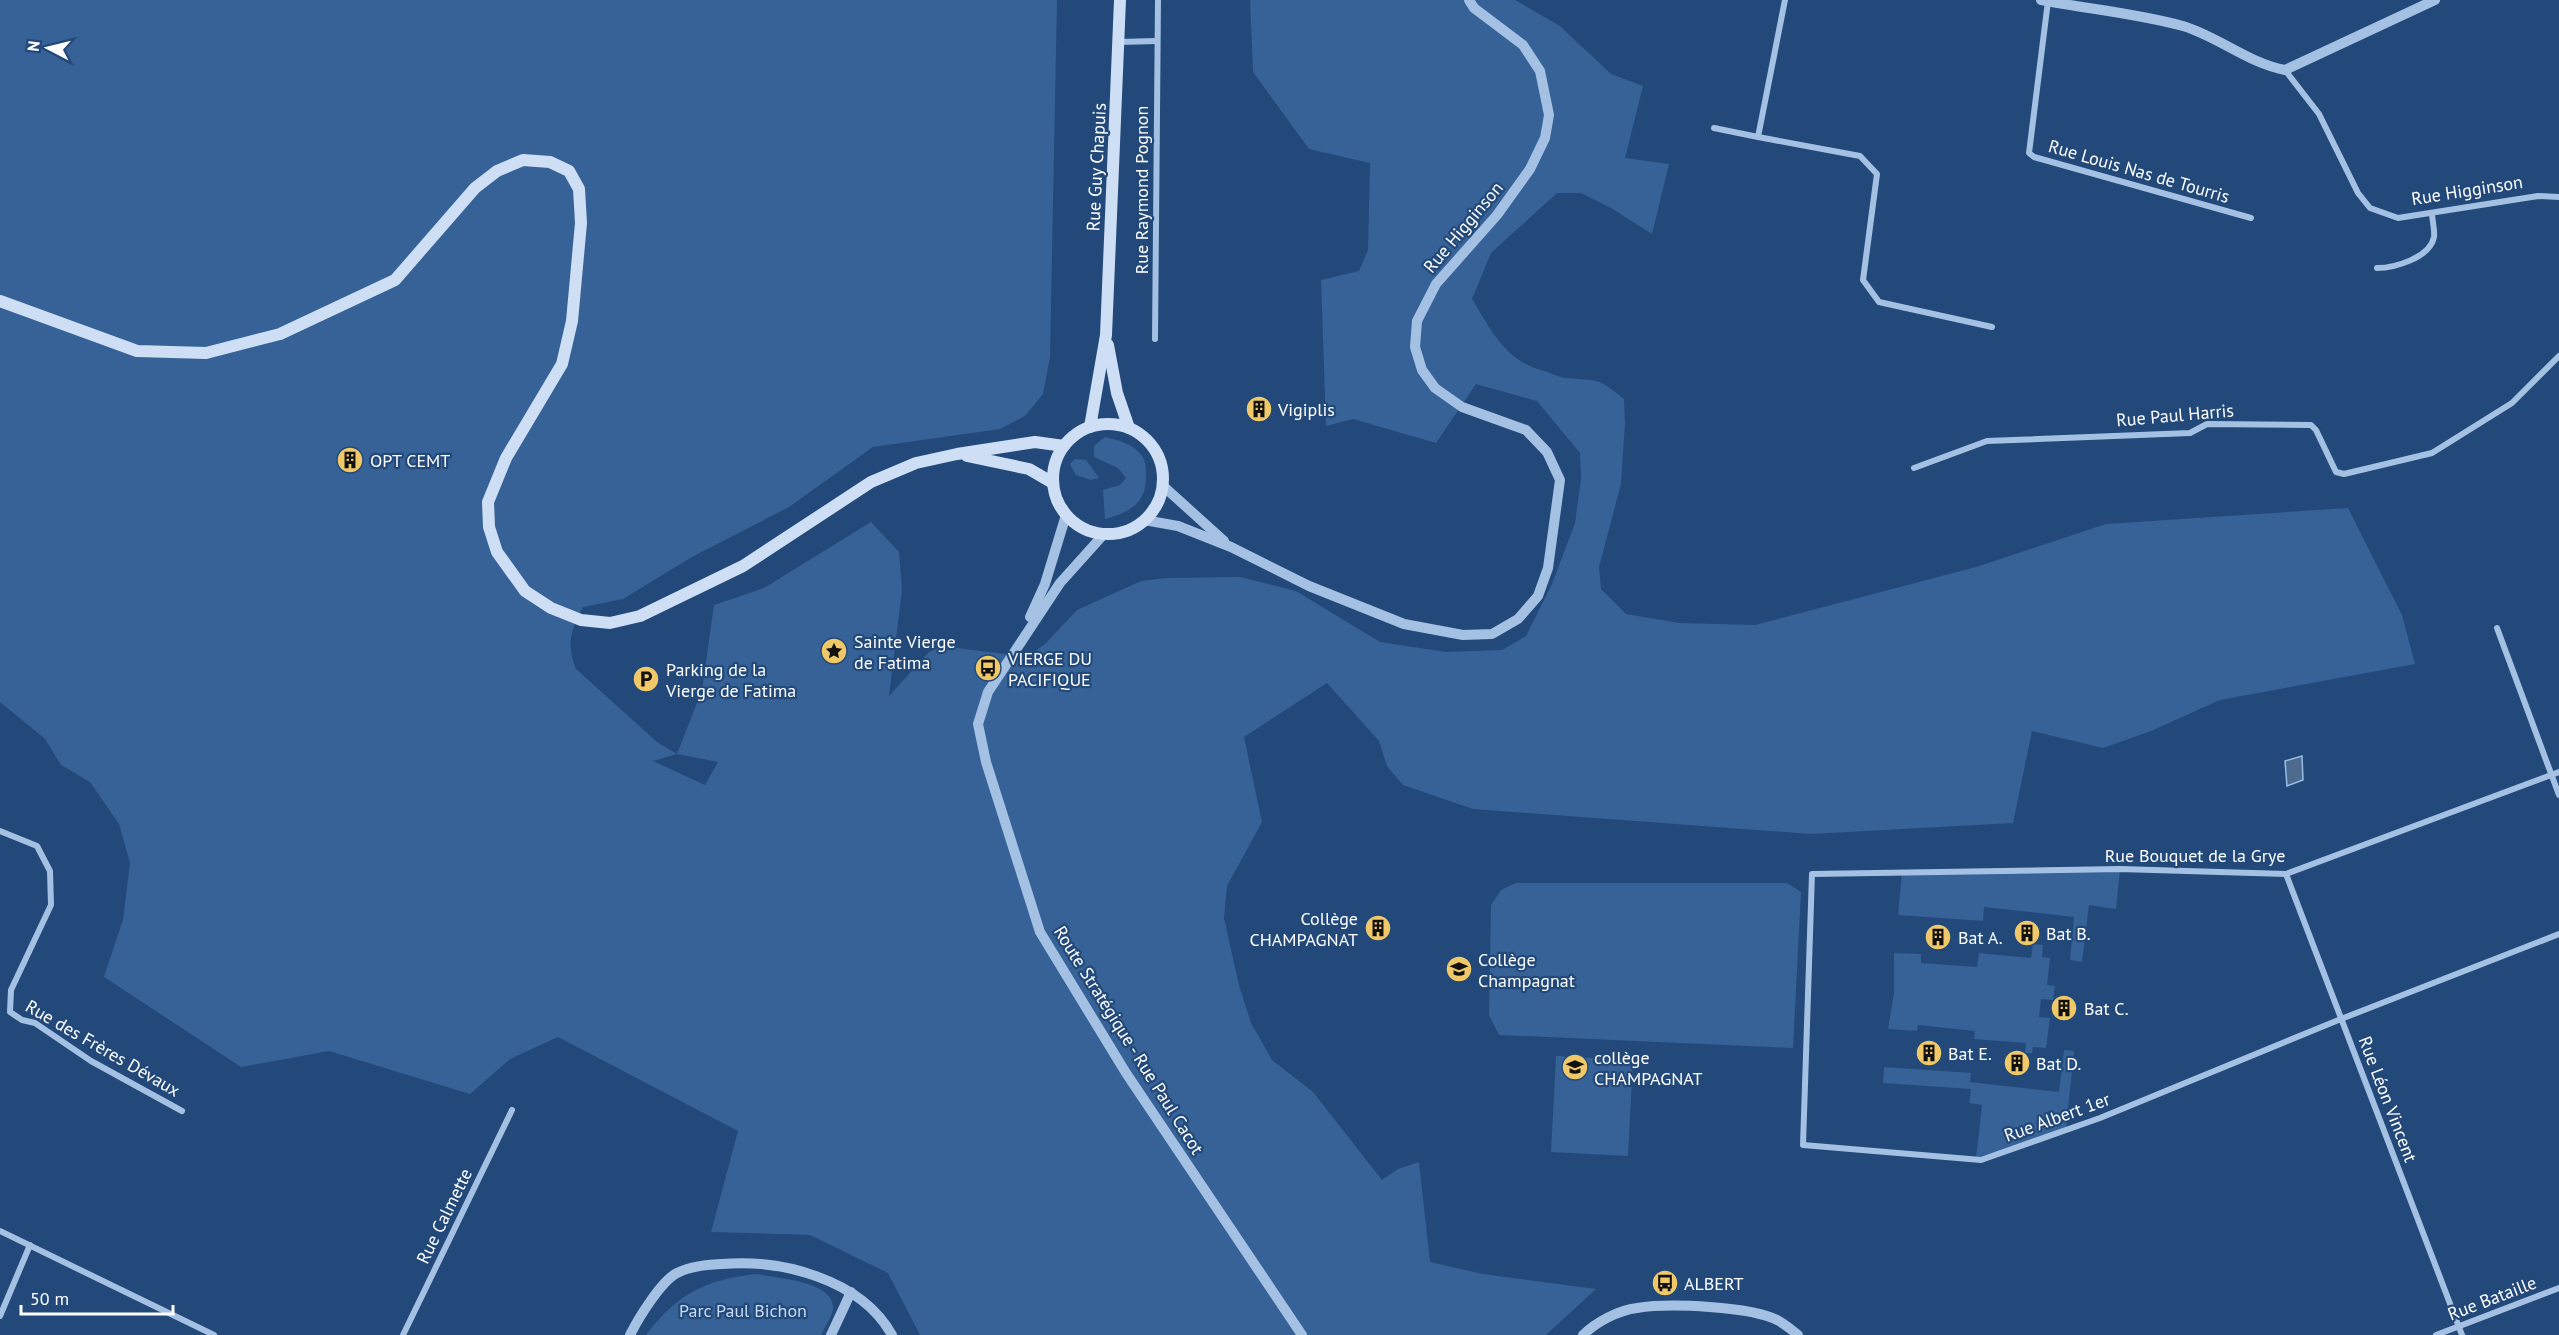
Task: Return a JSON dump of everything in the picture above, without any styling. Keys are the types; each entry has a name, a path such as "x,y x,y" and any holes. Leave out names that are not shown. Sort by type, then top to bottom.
{"main road":[{"name":"Rue Guy Chapuis","path":"1090,427 1106,335 1120,0"},
{"path":"0,301 137,351 206,353 280,334 395,280 475,188 497,171 523,160 550,162 568,171 579,189 580,223 573,321 562,364 506,459 489,502 489,526 497,552 525,591 551,608 581,620 610,623 640,616 742,566 871,482 916,463 1035,442 1064,446"},
{"name":"Rue Guy Chapuis","path":"1106,335 1117,393 1129,429"},
{"path":"1116,425 1129,429 1144,438 1155,451 1161,468 1162,485 1153,510 1144,520 1119,533 1104,534 1090,531 1077,525 1066,515 1057,500 1053,483 1056,463 1064,446 1076,434 1090,427 1116,425"},
{"path":"957,454 1029,469 1053,483"}],"street":[{"name":"Rue Raymond Pognon","path":"1155,339 1158,0"},
{"name":"Rue Higginson","path":"1144,520 1178,526 1231,547 1309,586 1404,624 1463,635 1492,634 1518,620 1538,596 1548,568 1560,480 1547,452 1526,430 1462,407 1435,388 1422,370 1415,347 1417,321 1436,284 1497,215 1530,170 1545,138 1549,114 1540,71 1523,45 1474,8 1469,0"},
{"path":"1758,137 1785,0"},
{"path":"2044,1 2100,4 2184,27 2225,44 2264,66 2285,70 2434,0"},
{"name":"Rue Louis Nas de Tourris","path":"2044,1 2029,153 2034,157 2251,218"},
{"path":"1119,42 1157,41"},
{"name":"Rue Higginson","path":"2285,70 2319,114 2358,193 2370,208 2398,218 2538,196 2559,197"},
{"path":"1714,128 1860,156 1877,174 1863,280 1878,302 1992,327"},
{"path":"2377,268 2385,268 2410,260 2428,249 2434,237 2432,213"},
{"name":"Rue Paul Harris","path":"1914,468 1988,441 2190,433 2207,424 2311,425 2316,430 2336,472 2344,474 2432,453 2512,403 2559,356"},
{"name":"Rue Higginson","path":"1162,485 1231,547"},
{"name":"Route Stratégique - Rue Paul Cacot","path":"1020,641 1045,584 1066,515"},
{"name":"Route Stratégique - Rue Paul Cacot","path":"1104,534 1060,583 988,692 978,724 986,762 1040,932 1126,1073 1302,1335"},
{"path":"2497,628 2559,795"},
{"name":"Rue Bouquet de la Grye","path":"1812,874 2120,869 2286,874 2559,772"},
{"name":"Rue des Frères Dévaux","path":"0,831 37,846 50,871 51,905 11,990 10,1012 22,1020 35,1023 91,1061 182,1111"},
{"name":"Rue Albert 1er","path":"1812,874 1803,1144 1981,1160 2100,1118 2559,933"},
{"name":"Rue Léon Vincent","path":"2286,874 2462,1335"},
{"name":"Rue Calmette","path":"403,1335 512,1110"},
{"path":"0,1231 214,1335"},
{"path":"0,1316 30,1245"},
{"path":"630,1335 652,1299 675,1274 703,1266 749,1262 792,1267 851,1292 887,1326 892,1335"},
{"name":"Rue Bataille","path":"2436,1335 2559,1288"},
{"path":"831,1335 851,1292"},
{"path":"1583,1335 1613,1315 1635,1308 1704,1306 1741,1311 1778,1320 1798,1335"}],"green space":[{"path":"0,0 1057,0 1050,357 1043,394 1025,416 1000,429 873,447 789,507 692,557 623,599 583,607 571,637 571,652 576,669 657,742 677,754 702,690 714,605 764,588 871,522 899,552 902,590 889,696 929,652 942,646 1027,657 1045,644 1077,610 1141,581 1166,578 1240,577 1296,591 1380,642 1446,652 1502,650 1526,636 1552,584 1575,523 1581,479 1580,453 1537,401 1476,384 1436,443 1353,419 1326,426 1321,280 1359,271 1368,250 1370,163 1309,149 1253,72 1250,0 1515,0 1560,26 1611,74 1643,86 1625,158 1669,164 1652,234 1611,208 1581,193 1557,193 1491,253 1472,299 1493,333 1519,360 1560,377 1597,381 1624,399 1625,423 1621,484 1599,567 1601,589 1626,614 1679,623 1755,625 1976,567 2106,524 2348,508 2402,615 2415,664 2220,700 2151,731 2103,748 2032,731 2013,823 1811,834 1473,809 1403,785 1387,766 1379,741 1327,683 1244,737 1262,822 1227,886 1224,918 1239,985 1251,1023 1272,1060 1313,1092 1382,1180 1398,1169 1419,1162 1430,1262 1483,1274 1596,1289 1546,1335 920,1335 888,1273 810,1235 711,1232 738,1131 558,1037 510,1059 470,1094 329,1051 241,1067 104,977 123,920 130,863 119,824 90,782 61,765 45,739 0,702","holes":["677,754 718,762 705,785 653,761"]},
{"path":"1105,437 1125,443 1139,452 1146,465 1146,484 1136,505 1123,513 1105,519 1103,490 1120,485 1126,478 1118,468 1094,457 1094,446"},
{"path":"1075,459 1086,460 1099,478 1091,480 1076,475 1070,464"},
{"path":"2120,869 2116,909 2089,905 2082,962 2070,960 2074,917 1984,907 1983,921 1898,915 1902,873"},
{"path":"1516,883 1787,883 1801,892 1793,1048 1499,1035 1489,1015 1491,905 1501,890"},
{"path":"2033,944 2043,945 2042,957 2050,958 2047,985 2055,986 2053,1000 2041,999 2039,1017 2050,1018 2046,1048 2033,1047 2032,1053 2025,1053 2026,1043 1974,1039 1975,1031 1918,1025 1917,1031 1888,1029 1894,993 1894,953 1921,954 1921,963 1977,967 1979,953 2031,958"},
{"path":"2064,1050 2074,1051 2066,1130 1976,1159 1982,1105 1969,1103 1971,1089 1883,1083 1884,1067 1971,1073 1970,1082 2059,1092"},
{"path":"1556,1056 1633,1060 1628,1156 1551,1152"},
{"name":"Parc Paul Bichon","path":"757,1274 790,1279 825,1292 831,1300 833,1309 821,1335 646,1335 669,1309 694,1291 722,1280"}],"shaded area":[{"path":"2302,756 2303,780 2287,786 2285,761"}],"place":[{"name":"Vigiplis","path":"1259,409"},
{"name":"OPT CEMT","path":"350,460"},
{"name":"Sainte Vierge de Fatima","path":"834,651"},
{"name":"VIERGE DU PACIFIQUE","path":"988,668"},
{"name":"Parking de la Vierge de Fatima","path":"646,679"},
{"name":"Collège CHAMPAGNAT","path":"1378,928"},
{"name":"Bat B.","path":"2027,933"},
{"name":"Bat A.","path":"1938,937"},
{"name":"Collège Champagnat","path":"1459,969"},
{"name":"Bat C.","path":"2064,1008"},
{"name":"Bat E.","path":"1929,1053"},
{"name":"Bat D.","path":"2017,1063"},
{"name":"collège CHAMPAGNAT","path":"1575,1067"},
{"name":"ALBERT","path":"1665,1283"}]}
